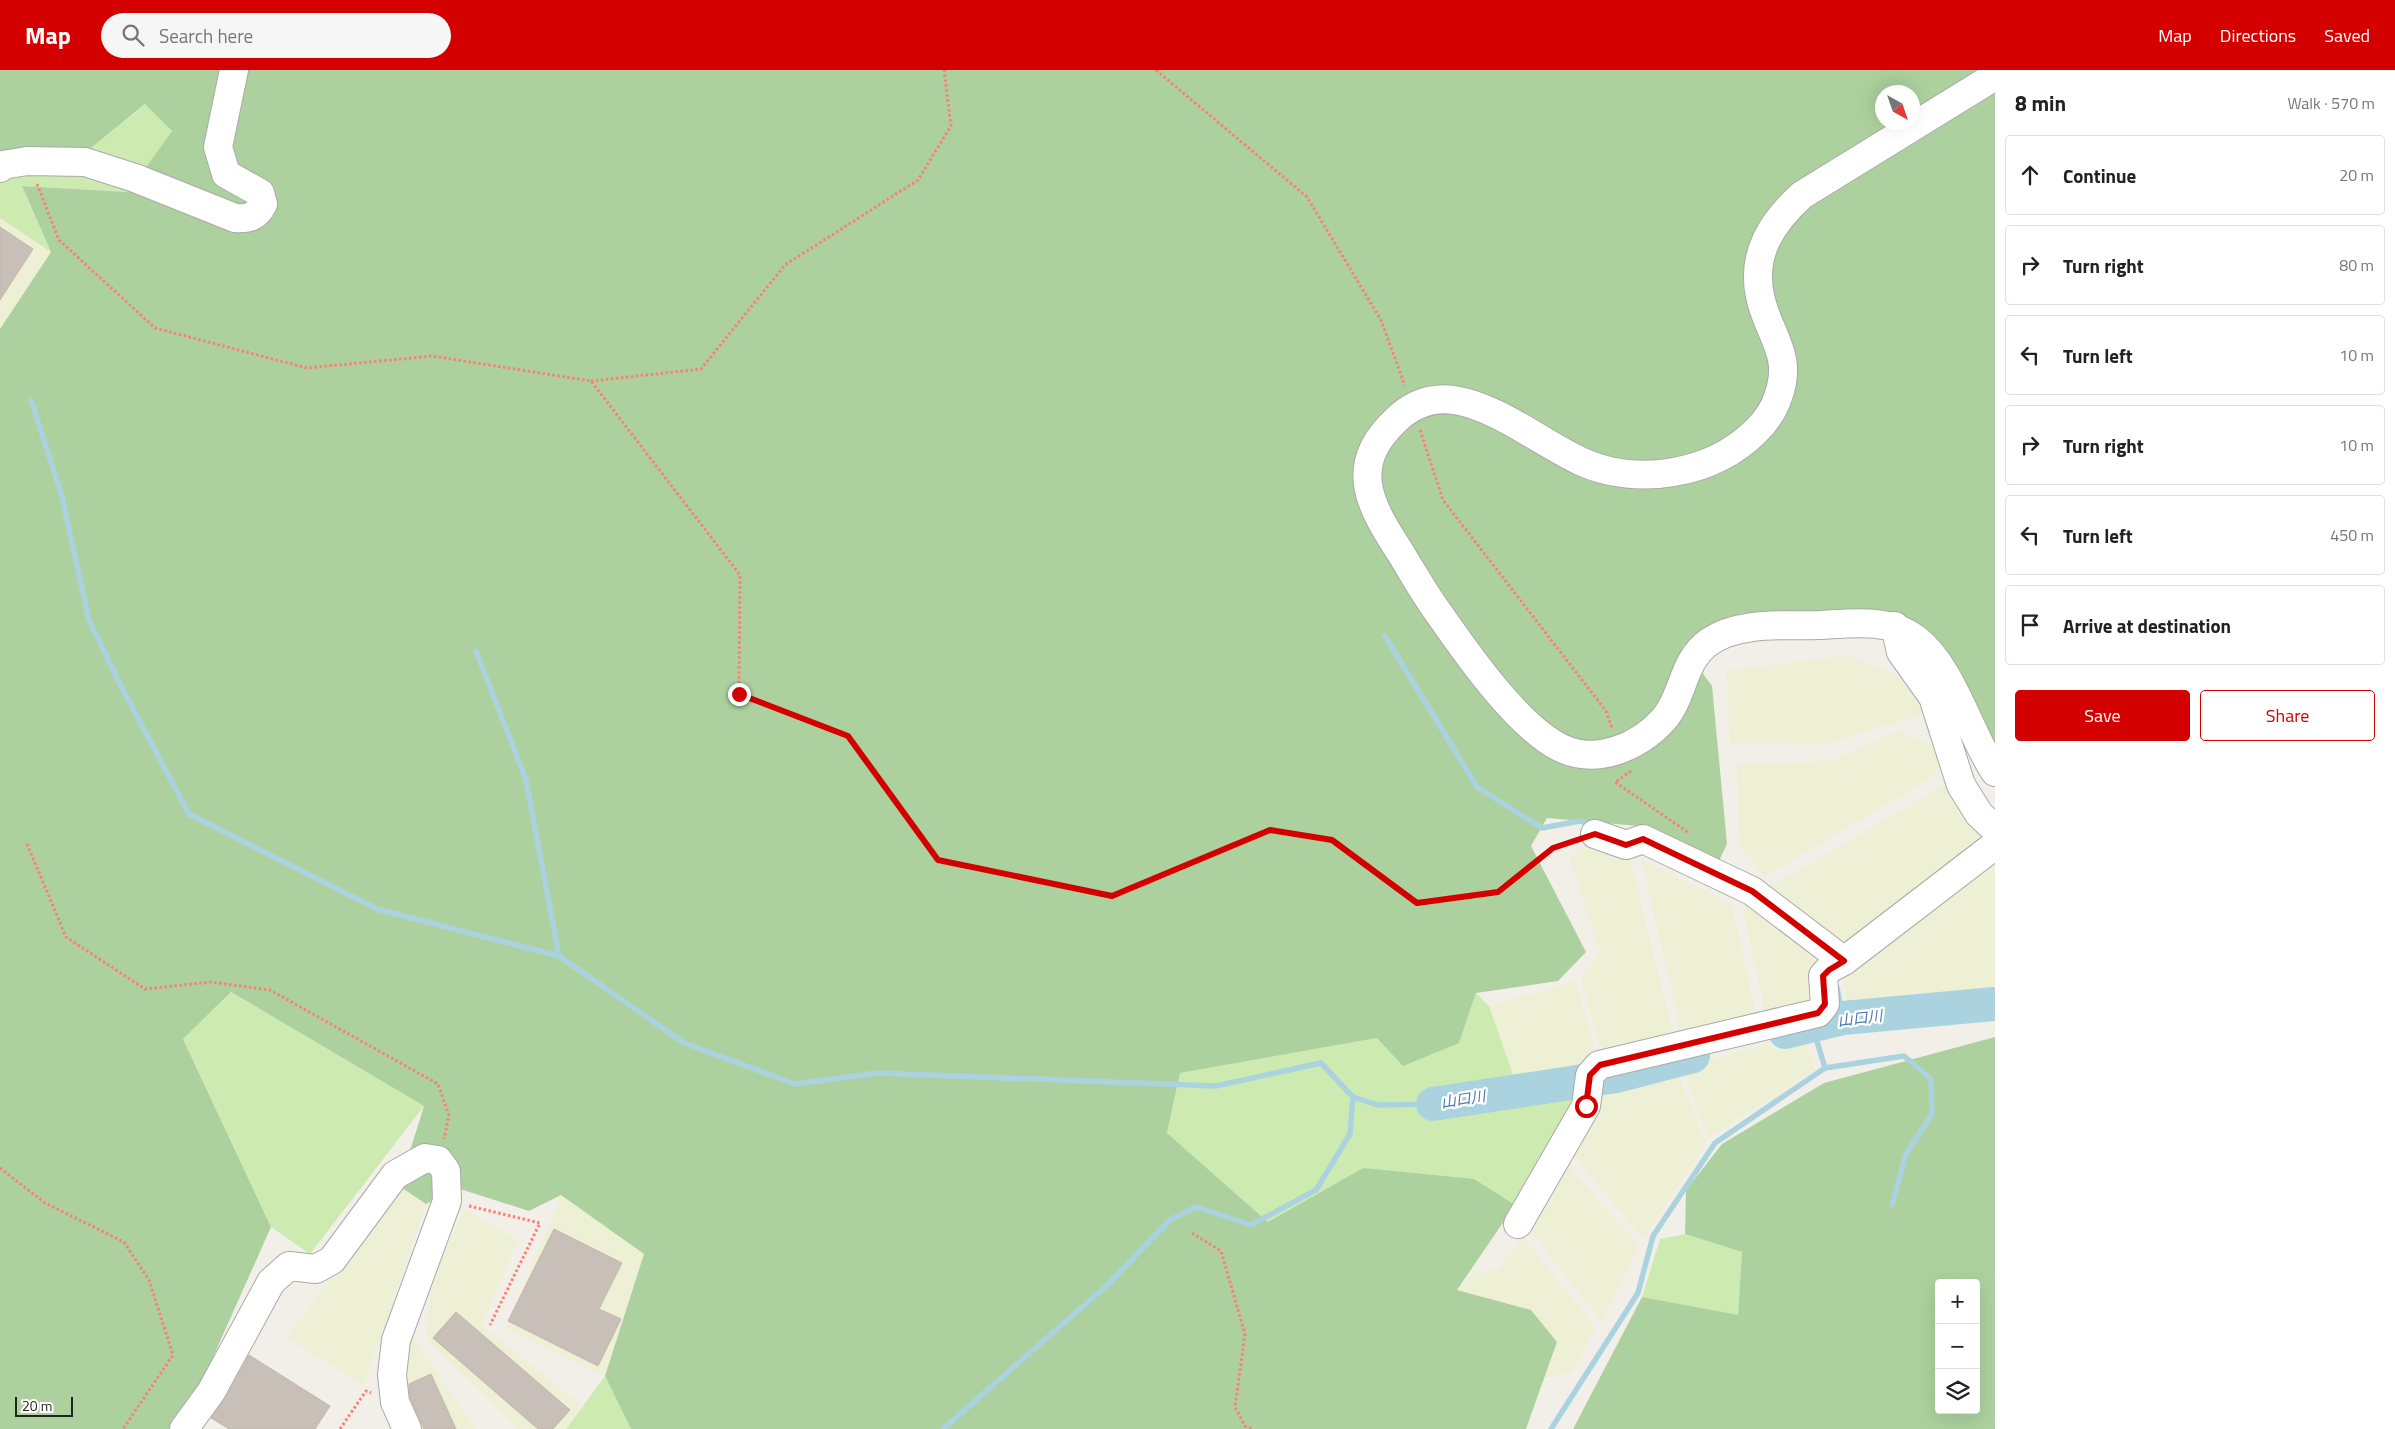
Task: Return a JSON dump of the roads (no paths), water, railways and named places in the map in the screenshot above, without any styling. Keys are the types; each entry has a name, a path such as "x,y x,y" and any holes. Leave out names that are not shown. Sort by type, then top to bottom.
{"street":[{"path":"8,164 85,162 135,178 235,218 248,219 258,213 263,204 260,193 226,174 218,148 234,70"},
{"path":"1995,76 1802,195 1784,212 1765,241 1759,257 1758,275 1760,296 1784,361 1784,382 1773,411 1755,432 1732,449 1715,460 1689,469 1664,473 1628,474 1584,463 1487,410 1457,400 1433,399 1413,407 1393,422 1377,443 1367,466 1366,484 1378,518 1439,614 1492,686 1532,727 1562,748 1590,755 1620,750 1650,733 1668,714 1688,665 1706,644 1732,629 1866,622 1895,626 1917,640 1938,662 1995,772"},
{"path":"1895,626 1901,652 1933,697 1961,785 1979,814 1995,829"},
{"path":"1595,834 1626,845 1643,839 1752,891 1844,961"},
{"path":"1518,1224 1586,1106 1589,1084 1600,1065 1818,1013 1825,1004 1823,976 1829,970 1844,961 1995,845"},
{"path":"184,1429 211,1392 271,1282 289,1266 316,1269 332,1260 395,1175 426,1158 438,1160 446,1171 447,1201 396,1340 392,1375 395,1402 407,1429"}],"waterway":[{"path":"31,400 61,493 89,620 122,688 189,814 377,909 559,956 684,1043 795,1084 877,1073 1216,1086 1321,1063 1353,1097 1378,1105 1433,1104"},
{"path":"1385,636 1477,787 1542,828 1580,821 1592,825"},
{"path":"476,651 526,780 559,956"},
{"path":"1837,988 1843,1018"},
{"name":"山口川","path":"1785,1032 1843,1018 1995,1004"},
{"path":"1551,1429 1638,1293 1653,1236 1715,1143 1825,1068 1812,1025"},
{"name":"山口川","path":"1433,1104 1616,1076 1693,1056"},
{"path":"1825,1068 1904,1056 1931,1079 1932,1114 1906,1154 1892,1205"},
{"path":"943,1429 1106,1286 1170,1220 1196,1207 1251,1225 1316,1190 1350,1134 1353,1097"}]}
